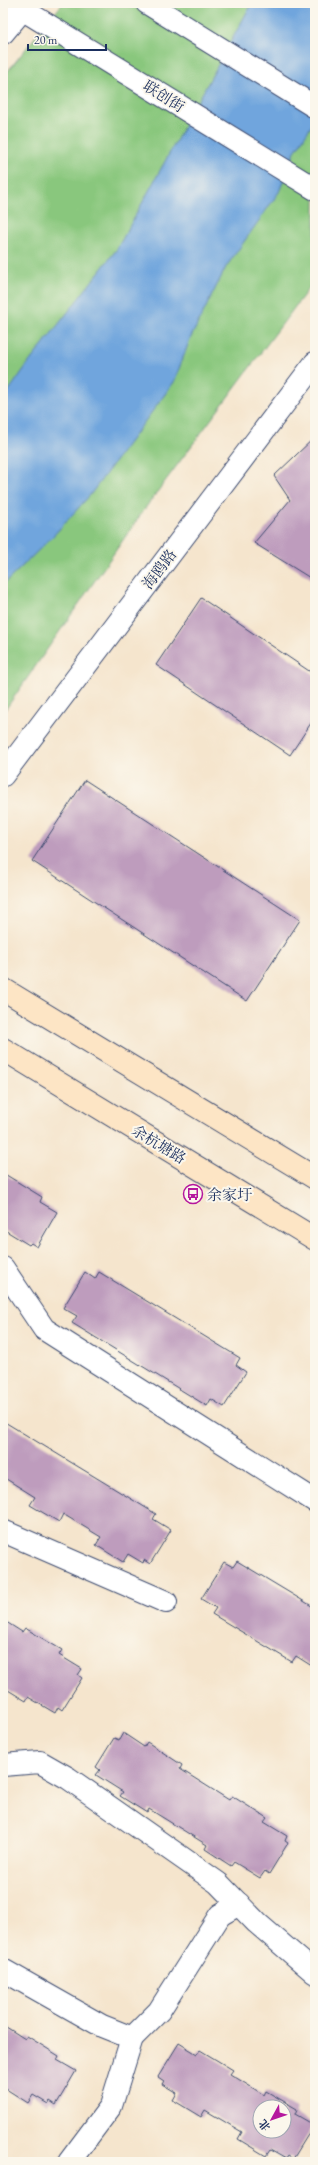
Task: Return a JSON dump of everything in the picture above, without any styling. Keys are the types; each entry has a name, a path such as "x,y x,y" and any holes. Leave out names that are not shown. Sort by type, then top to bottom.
{"main road":[{"path":"3,989 315,1178"},
{"name":"余杭塘路","path":"3,1049 315,1239"}],"street":[{"path":"147,3 315,107"},
{"path":"3,33 21,5"},
{"name":"联创街","path":"21,5 157,92 315,189"},
{"name":"海鸥路","path":"3,774 315,364"},
{"path":"3,1268 44,1329 315,1501"},
{"path":"3,1531 166,1602"},
{"path":"3,1765 40,1762 68,1778 218,1882 257,1923 315,1973"},
{"path":"68,2162 111,2106 132,2038 159,2010 220,1915 239,1904"},
{"path":"3,1970 102,2026 132,2038"}],"green space":[{"path":"63,3 252,3 117,249 27,365 3,399 3,77"},
{"path":"315,120 315,280 146,507 3,713 3,585 54,535 90,495 174,382 190,339 226,267 279,192 294,153"}],"water":[{"path":"252,3 315,3 315,120 294,153 279,192 226,267 190,339 174,382 90,495 54,535 3,585 3,399 27,365 117,249"}],"building":[{"path":"315,437 315,581 254,543 290,500 274,476"},
{"path":"201,598 315,675 315,717 290,755 156,665"},
{"path":"85,780 300,920 247,1001 32,861"},
{"path":"3,1173 42,1197 40,1202 57,1212 37,1247 31,1243 29,1245 3,1229"},
{"path":"85,1272 95,1279 99,1272 240,1358 236,1365 246,1372 224,1407 211,1399 207,1406 72,1323 77,1316 63,1308"},
{"path":"3,1421 156,1514 153,1519 171,1530 150,1564 144,1560 143,1563 128,1554 123,1562 96,1545 101,1537 63,1514 59,1522 30,1505 35,1497 3,1477"},
{"path":"237,1561 315,1608 315,1668 296,1656 292,1662 212,1614 216,1608 201,1599 224,1562 233,1567"},
{"path":"3,1620 22,1632 25,1628 62,1650 59,1655 82,1669 78,1675 82,1678 62,1710 58,1707 55,1713 28,1697 26,1701 3,1687"},
{"path":"123,1733 144,1747 147,1742 182,1765 180,1769 229,1800 232,1796 267,1818 264,1822 287,1836 285,1841 288,1843 269,1874 265,1871 260,1878 234,1862 231,1866 205,1849 207,1845 149,1809 147,1813 120,1796 123,1792 96,1775 100,1770 96,1767 114,1738 119,1740"},
{"path":"3,2025 25,2039 27,2036 59,2056 57,2060 76,2071 56,2105 50,2101 48,2104 33,2095 28,2103 3,2087"},
{"path":"179,2043 197,2054 200,2050 233,2070 230,2074 264,2095 266,2091 280,2099 252,2099 252,2139 292,2139 292,2106 297,2109 295,2114 314,2125 293,2159 288,2156 286,2159 270,2150 266,2156 238,2139 242,2132 205,2110 201,2117 173,2100 177,2093 162,2084 164,2081 158,2077"}],"place":[{"name":"余家圩","path":"193,1194"}]}
